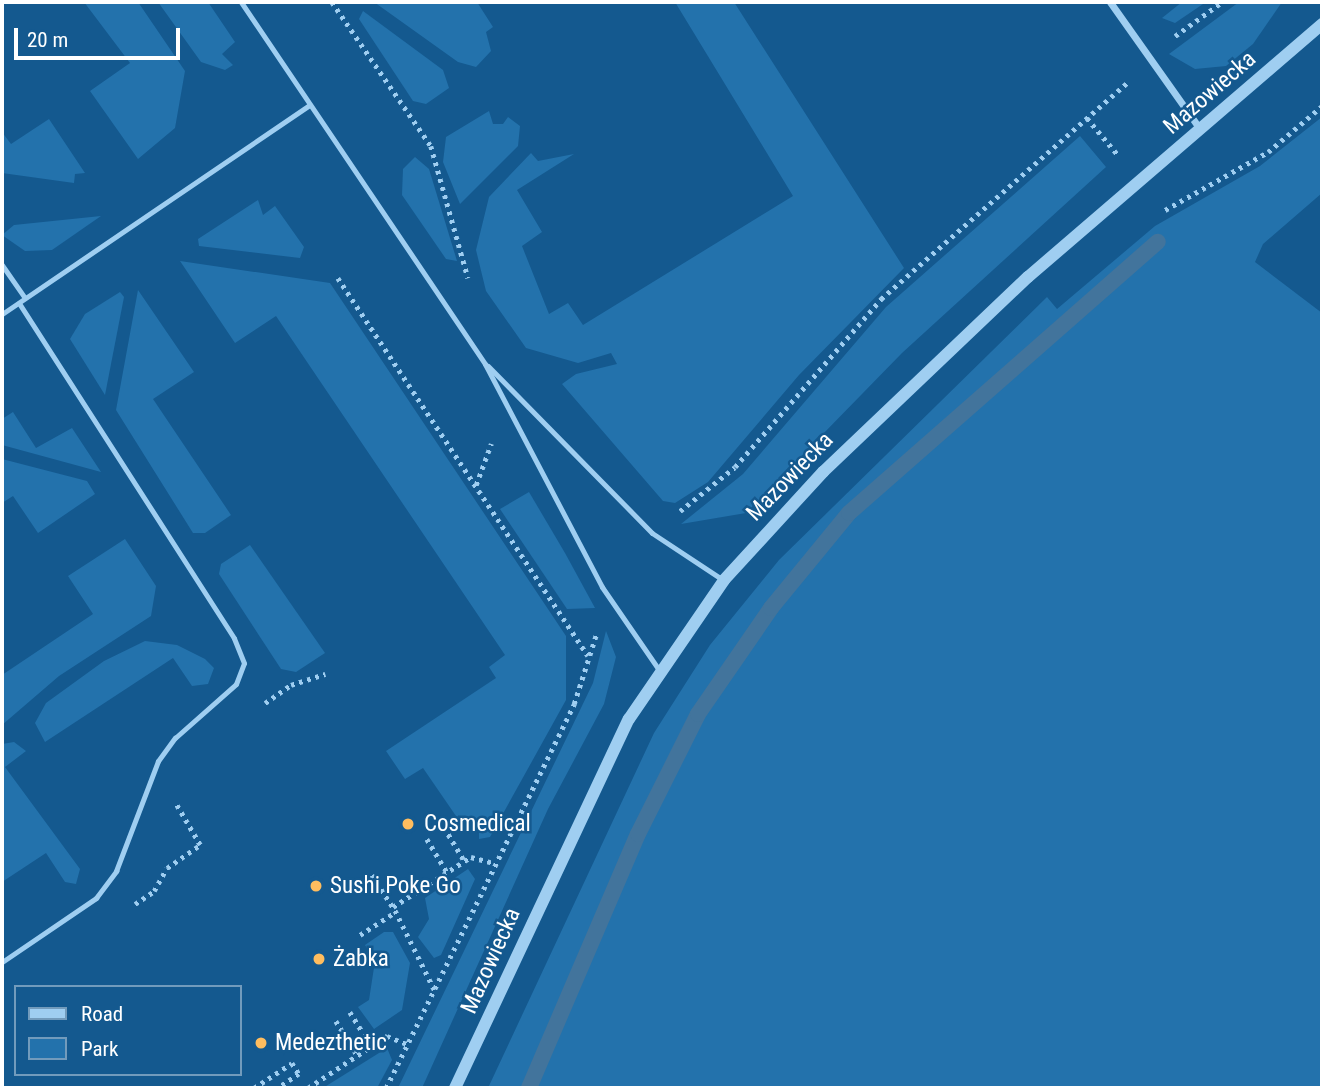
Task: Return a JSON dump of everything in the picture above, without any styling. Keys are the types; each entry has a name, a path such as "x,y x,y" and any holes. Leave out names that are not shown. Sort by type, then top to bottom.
{"street":[{"path":"1110,2 1200,129"},
{"name":"Mazowiecka","path":"455,1088 576,821 659,670 724,580 899,397 1322,24"}],"lane":[{"path":"241,2 485,364 613,603 659,670"},
{"path":"2,314 310,105"},
{"path":"2,265 25,298"},
{"path":"2,962 96,898 116,871 158,761 236,684 244,663 234,638 19,303"},
{"path":"485,364 652,533 724,580"}],"path":[{"path":"332,2 431,146 469,283"},
{"path":"1163,44 1222,2"},
{"path":"673,510 685,512 712,491 881,299 1134,76"},
{"path":"1165,210 1268,152 1322,106"},
{"path":"1087,118 1119,156"},
{"path":"338,278 589,656"},
{"path":"386,1088 410,1045 493,863 574,704 589,656 613,603"},
{"path":"444,827 464,860"},
{"path":"427,839 447,872"},
{"path":"393,907 464,860 493,863"},
{"path":"372,875 393,907 392,915 434,991"},
{"path":"360,935 392,915"},
{"path":"350,1012 371,1046"},
{"path":"336,1021 357,1055"},
{"path":"308,1088 387,1036 410,1045"},
{"path":"254,1088 292,1063 299,1074 278,1088"}],"green space":[{"path":"84,2 138,2 185,71 175,128 138,159 90,91 130,63"},
{"path":"158,2 208,2 235,42 222,54 233,65 225,70 201,62"},
{"path":"374,2 477,2 493,27 486,32 491,51 476,67 458,62"},
{"path":"675,2 734,2 904,268 799,375 708,482 675,503 663,501 562,384 576,374 617,364 611,353 578,363 526,348 486,291 476,250 489,197 531,153 538,161 574,154 517,190 542,232 522,246 549,314 568,303 583,325 793,196"},
{"path":"1182,2 1206,2 1175,23 1162,18"},
{"path":"1239,2 1282,2 1253,44 1226,66 1195,69 1169,54"},
{"path":"363,11 443,70 449,88 426,104 413,101 359,19"},
{"path":"489,111 493,124 503,124 508,117 520,126 518,146 460,204 443,162 446,137"},
{"path":"1322,117 1322,193 1263,244 1255,262 1322,313 1322,1088 488,1088 654,733 710,645 779,560 1047,297 1057,309 1155,226 1260,166"},
{"path":"49,119 85,173 75,174 74,183 2,173 2,132 11,144"},
{"path":"1080,136 1106,167 902,353 746,513 681,524 743,474 886,307"},
{"path":"415,157 429,169 457,261 446,259 402,195 403,169"},
{"path":"258,200 263,215 275,206 304,247 300,258 199,246 198,239"},
{"path":"101,216 52,250 25,251 2,235 14,225"},
{"path":"180,261 330,283 566,636 566,700 490,837 479,839 479,827 456,816 423,768 405,779 386,751 496,678 489,667 505,655 276,316 235,343"},
{"path":"138,290 194,372 153,399 231,515 205,533 193,533 116,410"},
{"path":"120,292 124,297 105,395 70,339 85,314"},
{"path":"13,412 36,448 72,428 101,472 2,445 2,419"},
{"path":"2,459 87,481 95,494 38,533 13,496 2,503"},
{"path":"529,492 595,608 567,609 500,509"},
{"path":"125,539 156,586 151,616 59,676 2,725 2,675 93,614 68,576"},
{"path":"250,545 325,653 296,672 281,669 219,574 221,564"},
{"path":"606,631 616,657 604,704 548,809 422,1088 398,1088 593,683"},
{"path":"145,641 177,645 205,659 214,668 208,684 192,686 173,658 45,742 35,723 46,703 104,661"},
{"path":"14,742 26,751 5,767 80,869 76,884 65,882 46,853 2,882 2,744"},
{"path":"468,869 475,879 441,955 434,958 418,937 429,919 425,898"},
{"path":"384,932 393,932 410,963 402,1010 374,1029 358,1007 369,1000 375,961 365,945"},
{"path":"387,1048 392,1060 377,1088 323,1088"}],"waterway":[{"path":"529,1088 638,834 698,714 771,608 849,513 1158,242"}],"place":[{"name":"Cosmedical","path":"408,824"},
{"name":"Sushi Poke Go","path":"316,886"},
{"name":"Żabka","path":"319,959"},
{"name":"Medezthetic","path":"261,1043"}]}
